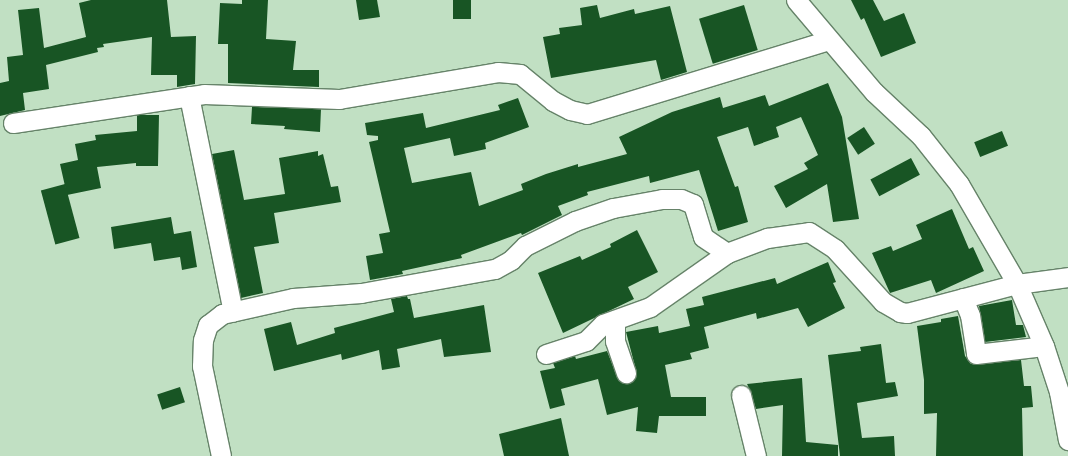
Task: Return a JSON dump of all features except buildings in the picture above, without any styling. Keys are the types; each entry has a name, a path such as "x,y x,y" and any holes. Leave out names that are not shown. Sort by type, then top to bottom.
{"street":[{"path":"796,0 874,92 920,136 943,161 991,236 1017,284 1044,346 1059,392 1068,440"},
{"path":"13,123 204,94 339,99 498,72 520,74 553,101 570,110 587,114 829,40"},
{"path":"189,96 233,312"},
{"path":"221,456 202,366 203,340 208,325 222,314 293,298 361,293 458,274 495,269 511,260 525,246 575,221 613,208 662,199 681,199 693,204 703,237 727,253"},
{"path":"546,354 586,342 603,324 650,307 727,253 766,238 809,232 835,249 883,302 894,310 907,313 1017,284 1068,277"},
{"path":"963,298 970,314 976,354 1044,346"},
{"path":"616,320 615,341 626,373"},
{"path":"741,395 756,456"}]}
